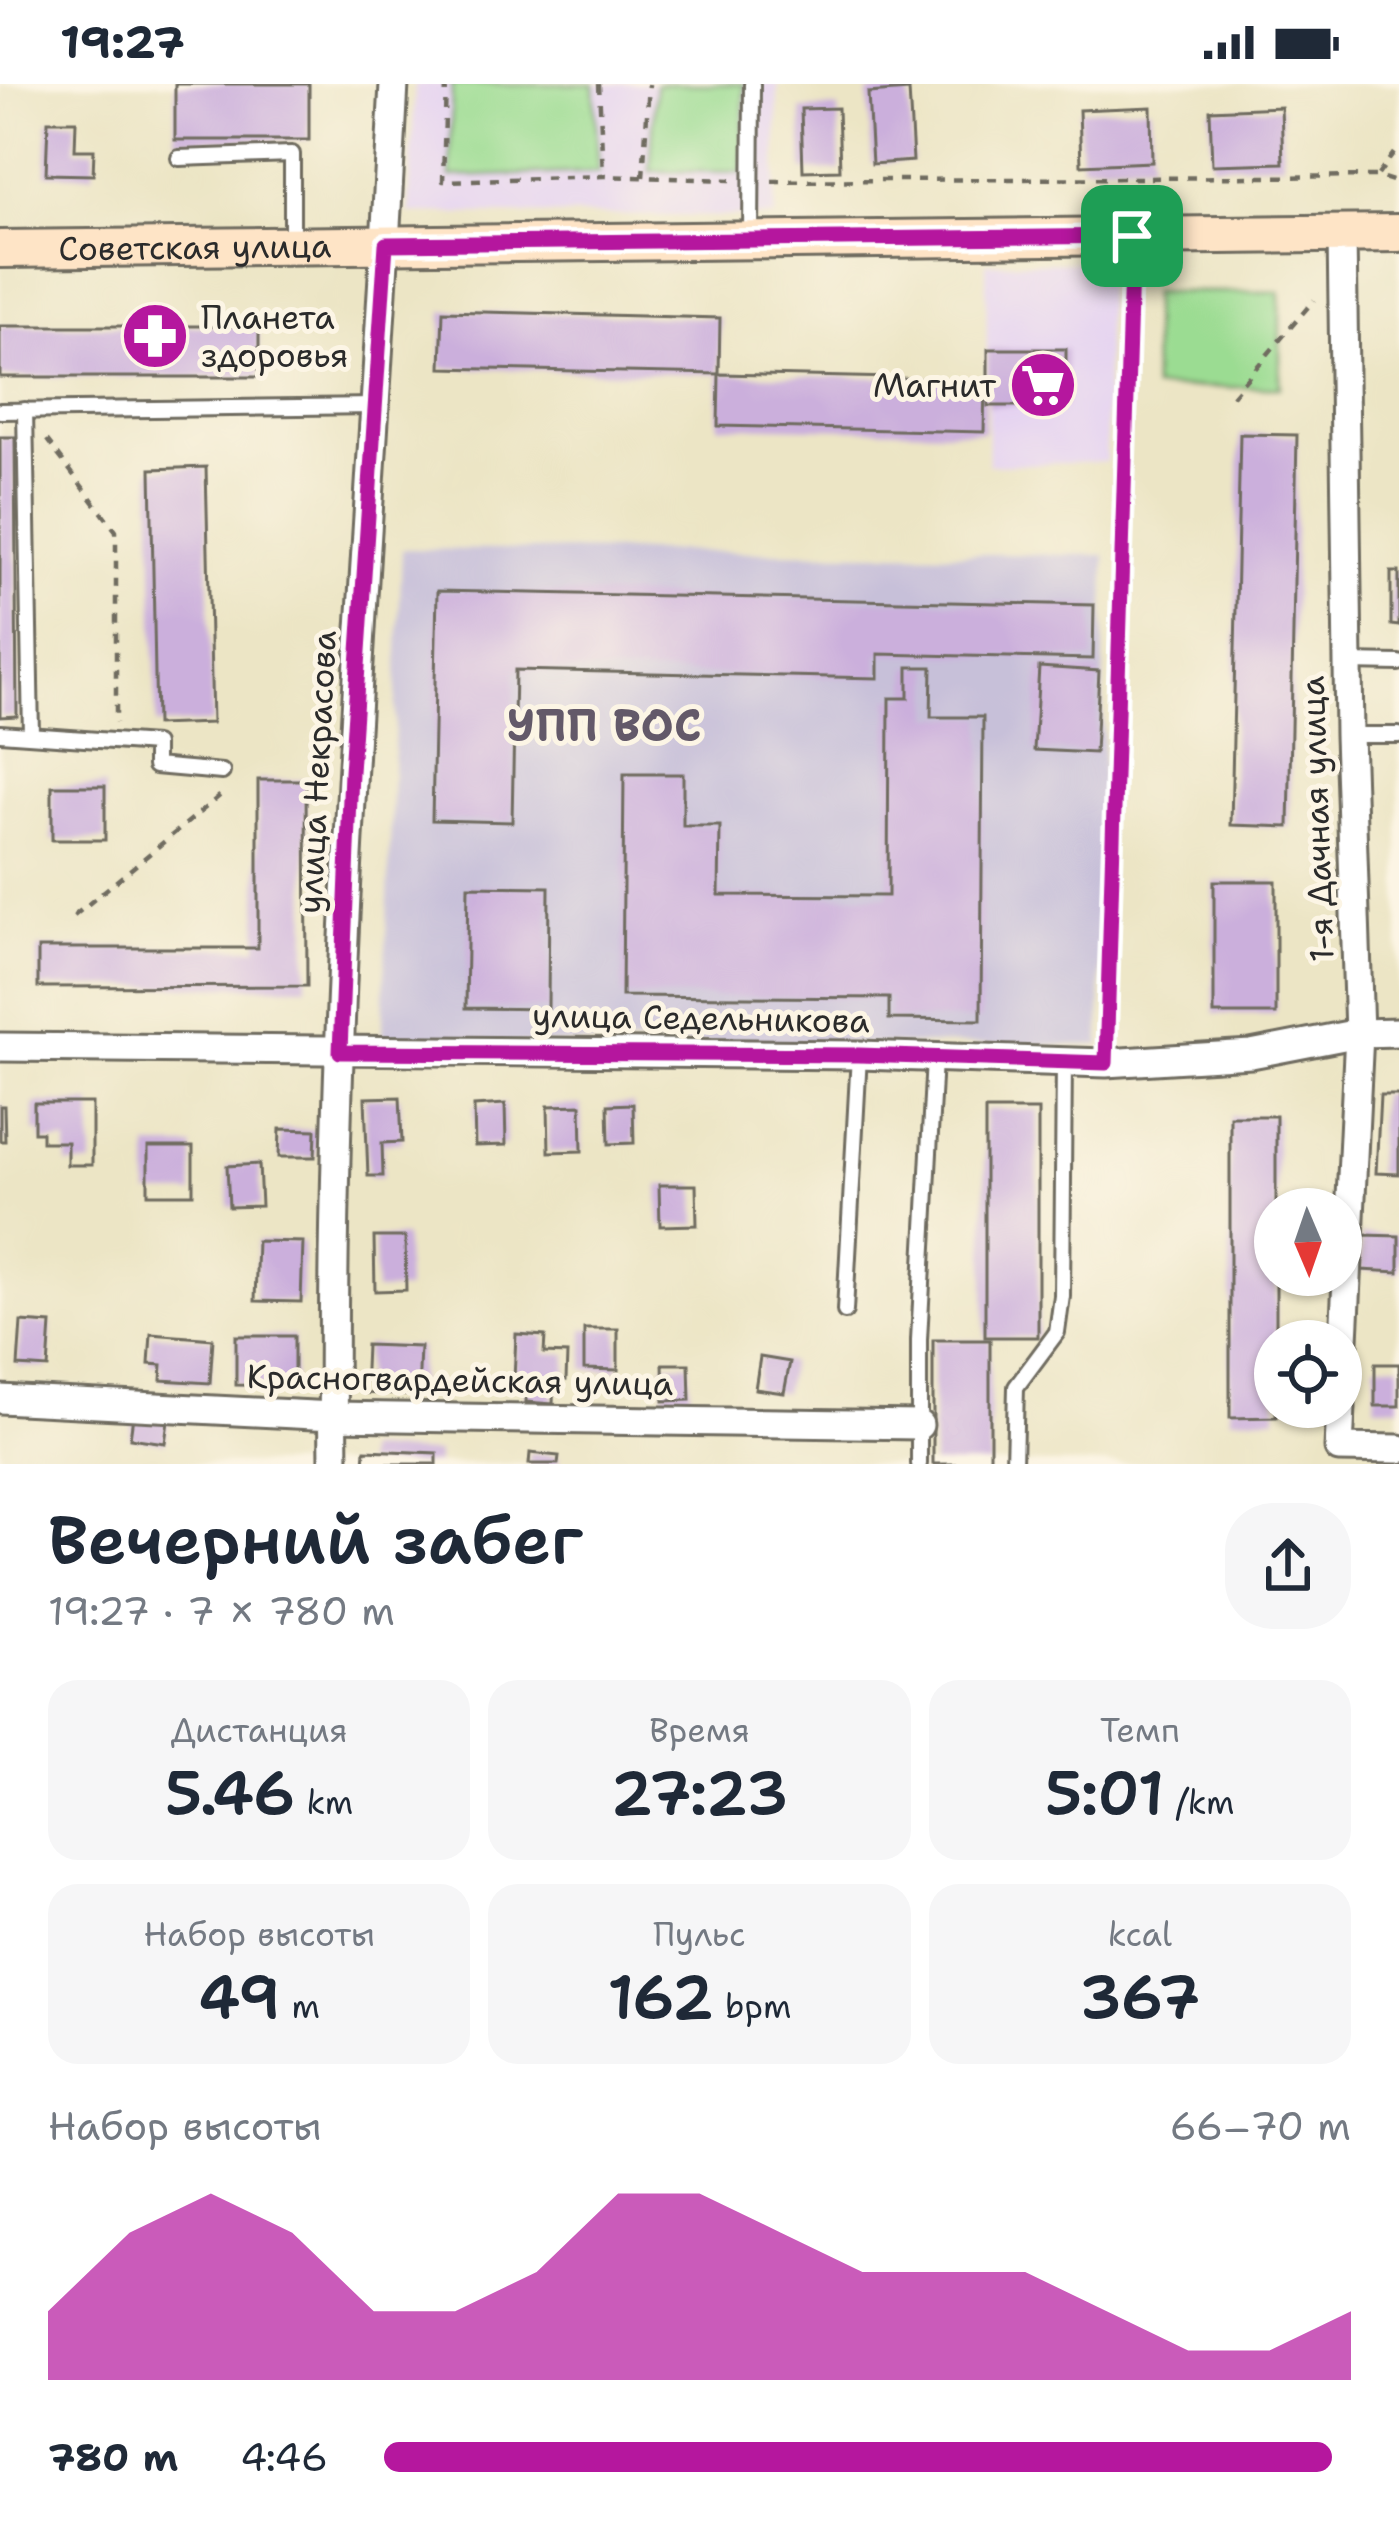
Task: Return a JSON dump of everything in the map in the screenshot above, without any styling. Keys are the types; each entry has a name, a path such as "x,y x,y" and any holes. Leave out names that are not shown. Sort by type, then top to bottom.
{"main road":[{"name":"Советская улица","path":"0,249 1399,233"}],"street":[{"name":"улица Некрасова","path":"334,1464 340,1052 351,772 394,84"},
{"name":"1-я Дачная улица","path":"1342,233 1349,735 1359,1033 1345,1320"},
{"name":"улица Седельникова","path":"0,1047 859,1055 1106,1063 1251,1054 1359,1033 1399,1033"},
{"name":"Красногвардейская улица","path":"0,1399 333,1416 919,1425"},
{"name":"1-я Дачная улица","path":"1340,1428 1339,1448 1399,1449"}],"lane":[{"path":"751,240 752,84"},
{"path":"178,158 292,154 292,244"},
{"path":"1106,1063 1132,236"},
{"path":"0,411 376,406"},
{"path":"25,410 31,735"},
{"path":"1348,662 1399,663"},
{"path":"0,733 155,744 155,766 222,772"},
{"path":"1349,735 1399,735"},
{"path":"845,1311 859,1055"},
{"path":"919,1464 919,1340 934,1059"},
{"path":"1014,1464 1016,1387 1057,1331 1062,1296 1064,1060"}],"path":[{"path":"446,84 443,181 603,176 750,181 1377,176 1399,183"},
{"path":"599,84 603,176"},
{"path":"643,177 649,84"},
{"path":"1377,176 1399,146"},
{"path":"1232,396 1321,292"},
{"path":"25,410 116,532 116,741"},
{"path":"74,916 222,794"}],"shaded area":[{"path":"415,84 778,84 775,217 409,213"},
{"path":"1106,262 1106,462 988,465 986,263"},
{"path":"402,549 1105,555 1100,1045 382,1043"}],"green space":[{"path":"452,84 594,84 599,172 450,177"},
{"path":"656,84 744,84 743,172 650,171"},
{"path":"1152,292 1280,292 1280,387 1153,388"}],"building":[{"path":"175,84 309,84 309,140 175,140"},
{"path":"909,90 913,161 872,164 868,93"},
{"path":"1151,107 1152,162 1081,165 1079,110"},
{"path":"1281,107 1283,163 1212,165 1210,110"},
{"path":"838,108 840,170 803,171 801,109"},
{"path":"48,121 76,121 75,150 94,150 93,175 46,174"},
{"path":"443,311 720,318 719,374 441,368"},
{"path":"0,326 259,326 259,377 0,377"},
{"path":"988,349 1066,349 1066,406 988,406"},
{"path":"719,374 985,380 984,432 718,426"},
{"path":"1240,434 1297,435 1289,827 1231,825"},
{"path":"0,437 15,437 17,716 0,717"},
{"path":"206,467 212,723 156,725 151,469"},
{"path":"1391,572 1399,572 1399,626 1391,625"},
{"path":"437,591 1094,605 1093,659 878,654 878,678 515,670 512,822 432,820"},
{"path":"908,667 932,667 931,717 983,717 981,1020 889,1019 889,998 622,996 624,774 683,774 683,826 720,826 719,895 888,896 889,698 908,698"},
{"path":"1039,667 1099,671 1095,753 1034,750"},
{"path":"258,780 306,780 307,986 38,987 38,948 258,948"},
{"path":"52,786 105,786 105,840 52,840"},
{"path":"1214,881 1276,881 1276,1014 1214,1014"},
{"path":"468,886 549,887 548,1009 466,1008"},
{"path":"1380,1095 1399,1095 1399,1174 1376,1173"},
{"path":"400,1097 402,1142 382,1143 383,1176 368,1176 365,1098"},
{"path":"34,1103 92,1103 92,1165 67,1165 67,1142 42,1142 42,1132 34,1132"},
{"path":"505,1104 506,1145 475,1146 474,1106"},
{"path":"633,1104 634,1143 609,1144 608,1105"},
{"path":"581,1105 582,1151 549,1152 548,1106"},
{"path":"0,1106 4,1106 5,1141 0,1141"},
{"path":"985,1110 1038,1110 1038,1337 985,1337"},
{"path":"1230,1116 1276,1116 1276,1188 1254,1188 1254,1296 1276,1296 1276,1320 1254,1320 1254,1417 1230,1418"},
{"path":"280,1129 316,1130 315,1157 279,1157"},
{"path":"148,1147 193,1147 193,1194 148,1194"},
{"path":"259,1164 261,1206 229,1207 227,1166"},
{"path":"659,1185 696,1185 697,1225 660,1226"},
{"path":"1362,1235 1399,1236 1399,1272 1362,1270"},
{"path":"374,1237 405,1237 406,1290 375,1291"},
{"path":"257,1241 303,1242 301,1302 255,1301"},
{"path":"21,1322 51,1324 48,1368 18,1366"},
{"path":"584,1329 618,1329 618,1370 584,1369"},
{"path":"151,1334 213,1339 210,1383 161,1380 162,1365 149,1364"},
{"path":"516,1334 545,1336 544,1353 567,1354 566,1380 554,1379 553,1404 526,1402 527,1381 514,1380"},
{"path":"236,1336 294,1336 294,1386 236,1385"},
{"path":"933,1340 990,1340 990,1464 933,1464"},
{"path":"366,1345 420,1347 418,1396 364,1393"},
{"path":"760,1357 790,1362 784,1393 755,1389"},
{"path":"663,1364 689,1364 690,1400 664,1401"},
{"path":"1375,1364 1399,1364 1399,1406 1375,1406"},
{"path":"134,1409 169,1414 165,1443 130,1438"},
{"path":"365,1450 437,1453 437,1464 364,1464"},
{"path":"530,1453 559,1456 558,1464 529,1464"}],"place":[{"name":"Планета здоровья","path":"155,336"},
{"name":"Магнит","path":"1043,385"}],"district":[{"name":"УПП ВОС","path":"604,725"}],"route":[{"path":"1132,236 1106,1063 859,1055 340,1052 351,772 386,244 1132,236"}]}
